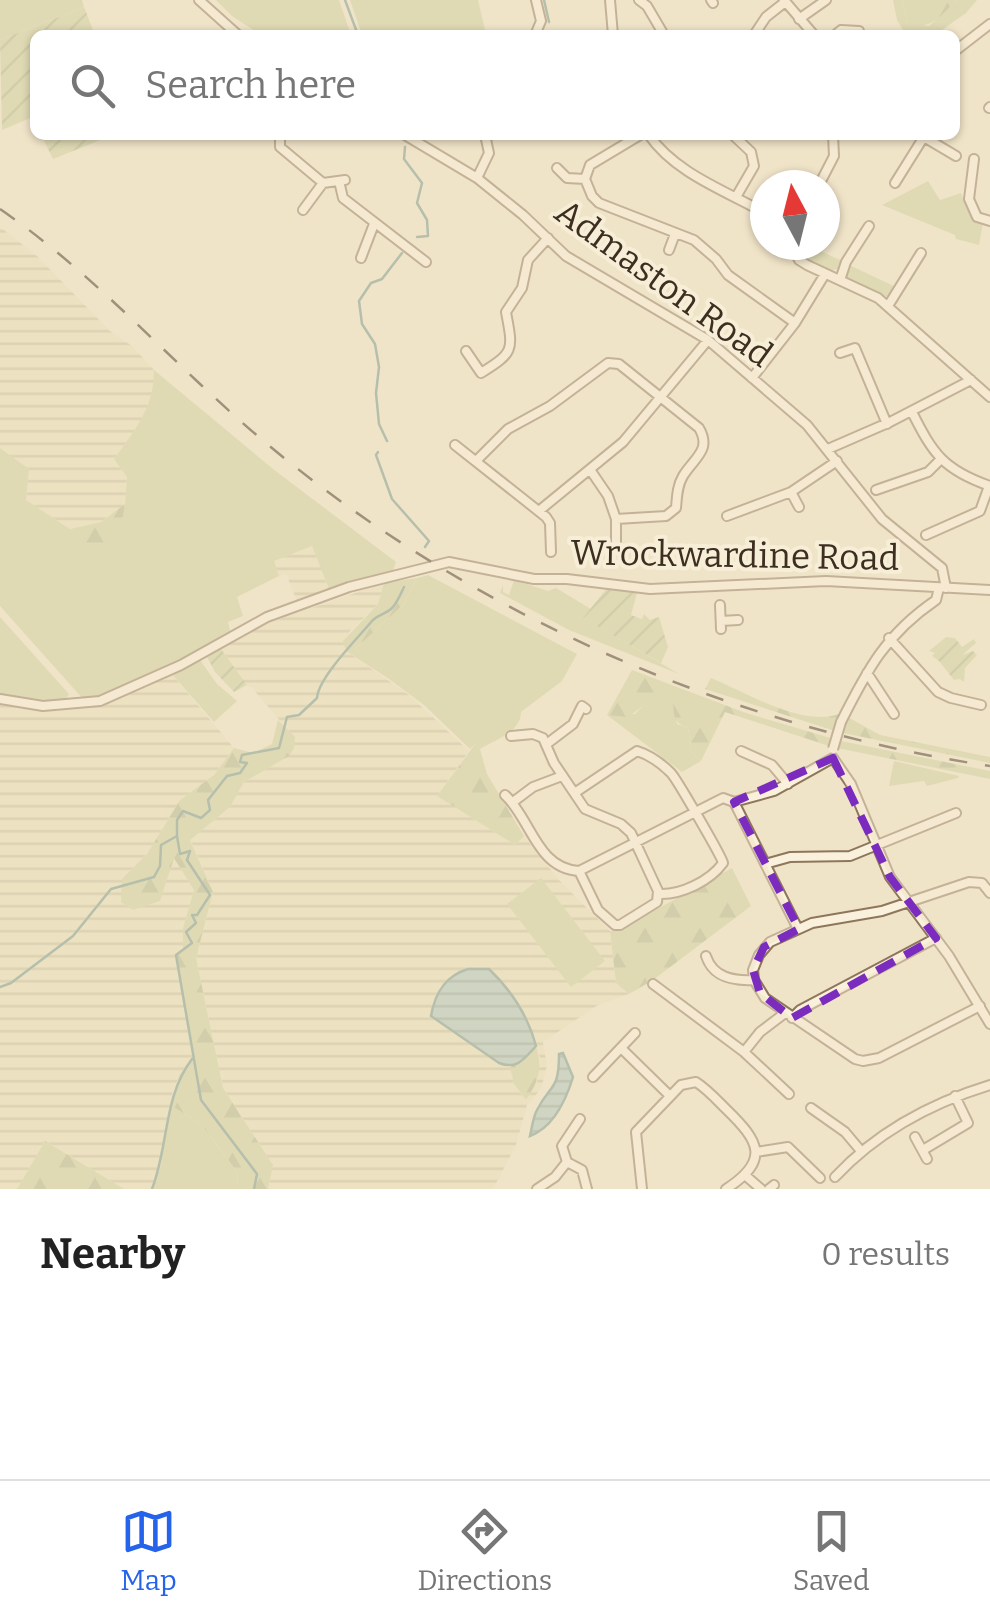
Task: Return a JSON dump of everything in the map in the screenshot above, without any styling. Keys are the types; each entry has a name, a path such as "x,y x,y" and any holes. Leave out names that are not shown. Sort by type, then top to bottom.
{"street":[{"path":"199,0 232,30"},
{"path":"536,0 541,21 536,30"},
{"path":"610,0 613,30"},
{"path":"640,0 661,30"},
{"path":"800,19 826,0"},
{"path":"757,30 784,1 810,30"},
{"path":"960,48 990,24"},
{"path":"280,140 280,147 323,183"},
{"name":"Admaston Road","path":"413,140 477,178 566,256 708,340 807,425 882,519 942,568 942,588"},
{"path":"477,178 489,153 487,140 504,143"},
{"path":"628,140 590,165 585,180 592,196 694,240 728,275 795,323"},
{"path":"654,140 666,156 750,205"},
{"path":"736,197 754,166 751,152 738,140"},
{"path":"827,170 834,156 833,140"},
{"path":"896,184 923,140"},
{"path":"931,140 956,156"},
{"path":"974,159 970,205 977,217 990,221"},
{"path":"558,168 567,178 585,180"},
{"path":"303,210 323,183 342,180 343,198 426,262"},
{"path":"361,258 374,224"},
{"path":"840,280 846,262 869,226"},
{"path":"668,250 674,234"},
{"path":"466,351 481,374 511,349 506,312 522,288 528,260 548,238"},
{"path":"888,306 920,253"},
{"path":"799,260 868,292 988,391"},
{"path":"752,378 795,323 824,274"},
{"path":"540,510 624,442 708,340"},
{"path":"840,353 855,348 887,424"},
{"path":"476,461 508,429 550,406 608,363 619,364 698,428 705,444 680,480 672,513 616,519"},
{"path":"828,449 912,412 971,380"},
{"path":"912,412 940,460 956,472 990,486 980,511 926,535"},
{"path":"455,445 540,510 550,523 551,552"},
{"path":"878,487 928,472 940,460"},
{"path":"728,516 791,492 837,461"},
{"path":"591,471 608,496 616,519 616,542"},
{"path":"791,492 799,507"},
{"name":"Wrockwardine Road","path":"0,699 43,706 100,701 267,618 349,587 448,562 534,579 650,589 826,581 990,590"},
{"path":"718,584 721,625 738,620"},
{"path":"734,802 788,784 833,753 840,722 889,638 936,600 942,588"},
{"path":"889,638 938,692 982,705"},
{"path":"866,674 894,714"},
{"path":"548,742 573,724 582,706 586,709"},
{"path":"517,731 548,742 562,776 586,809 621,824 636,841 659,894"},
{"path":"576,792 641,751 674,776 720,850 723,863 715,873 688,888 659,894"},
{"path":"742,751 774,762 788,784"},
{"path":"833,753 851,784 890,877 936,938 990,1024"},
{"path":"562,776 509,799 543,852 566,870 579,871 727,797 734,802 769,862 798,929"},
{"path":"769,862 832,858 878,847 956,814"},
{"path":"579,871 598,910 615,925 653,906 659,894"},
{"path":"980,1006 870,1061 847,1054 760,993 754,980 755,962 764,947 798,929 838,916 882,911 969,882 982,884 990,894"},
{"path":"744,1052 760,1032 936,938"},
{"path":"706,956 709,966 730,980 754,980"},
{"path":"653,984 744,1052 789,1094"},
{"path":"590,1065 595,1075 635,1034"},
{"path":"622,1048 670,1094"},
{"path":"642,1189 636,1132 670,1094 689,1082 702,1085 747,1129 756,1152 754,1165 746,1176 726,1189"},
{"path":"836,1177 861,1150 898,1124 955,1096 990,1085"},
{"path":"955,1096 968,1123"},
{"path":"811,1108 846,1132 861,1150"},
{"path":"580,1119 562,1146 567,1162 582,1170 587,1189"},
{"path":"916,1137 925,1154 978,1119"},
{"path":"756,1152 788,1147 808,1174 820,1178"},
{"path":"537,1189 555,1177 567,1162"},
{"path":"746,1176 761,1189"}],"highlighted area":[{"path":"833,758 890,877 936,938 792,1018 760,993 753,970 764,947 799,929 734,802"}],"shaded area":[{"path":"0,227 37,256 154,370 148,413 114,459 127,477 125,504 101,522 70,529 26,500 28,469 0,448"},
{"path":"312,546 329,589 297,601 286,574 279,576 273,561"},
{"path":"384,583 378,604 349,632 346,651 409,695 469,751 437,796 514,844 524,836 559,880 610,931 616,983 629,994 598,1005 543,1042 547,1066 541,1089 527,1105 516,1145 493,1189 268,1189 273,1165 223,1088 196,958 213,892 190,839 230,807 244,782 288,756 294,737 247,686 221,649 254,628","holes":["468,968 489,969 505,985 532,1033 540,1058 537,1082 526,1100 514,1084 512,1068 431,1016 440,987 457,973"]},
{"path":"171,673 234,748 214,775 180,800 147,854 122,879 174,857 195,890 183,928 183,949 176,955 194,1057 179,1075 172,1095 161,1165 152,1189 124,1189 45,1141 17,1189 0,1189 0,703 58,709 88,706 109,701"}],"green space":[{"path":"0,0 82,0 84,7 0,40"},
{"path":"216,0 339,0 349,30 253,30"},
{"path":"350,0 478,0 485,30 360,30"},
{"path":"893,0 902,0 908,23 929,26 957,0 977,0 942,30 903,30"},
{"path":"902,0 957,0 935,21 916,25 908,23"},
{"path":"84,7 93,30 30,30 30,118 2,130 0,40"},
{"path":"44,140 100,140 53,159"},
{"path":"928,181 940,200 961,193 971,218 983,223 979,245 956,239 955,235 882,205"},
{"path":"806,260 842,261 839,269 813,265"},
{"path":"847,264 896,287 890,296 881,296 847,279"},
{"path":"154,370 273,469 396,562 392,573 329,589 312,546 274,561 279,576 237,597 243,616 228,622 230,631 156,674 83,699 0,606 0,448 29,469 26,500 76,533 112,572 127,477 114,459 147,407"},
{"path":"125,504 113,573 70,529 101,522"},
{"path":"428,575 577,654 562,681 521,712 512,730 480,749 475,744 470,749 424,705 389,679 392,674 355,649 404,604 417,578"},
{"path":"417,578 404,604 355,649 393,673 389,679 346,651 343,641 378,604 384,583"},
{"path":"514,580 548,591 556,588 591,609 584,618 679,674 569,630 500,593 503,585 503,592 509,595"},
{"path":"607,588 637,593 631,615 642,619 644,614 650,620 659,617 668,647 661,663 583,618"},
{"path":"0,617 69,694 65,701 38,702 0,696"},
{"path":"946,637 955,638 962,647 974,639 976,643 962,655 973,651 977,655 965,668 964,682 954,680 932,656 935,653 929,651"},
{"path":"221,649 247,685 234,692 207,657"},
{"path":"200,660 217,684 237,701 214,722 171,673"},
{"path":"632,670 746,713 834,739 832,747 725,712 701,761 692,752 688,728 676,719 673,703 643,706 628,717 607,715"},
{"path":"711,678 794,713 827,717 842,713 835,731 705,689"},
{"path":"673,703 677,724 688,728 692,752 701,761 682,772 607,715 635,714 643,706"},
{"path":"846,716 880,735 990,757 990,763 843,733"},
{"path":"278,720 295,737 289,756 244,782 230,807 190,840 213,892 196,958 223,1088 273,1165 268,1189 237,1189 238,1173 201,1124 170,1105 179,1075 194,1057 176,955 183,949 183,928 194,890 174,858 160,901 133,910 121,902 122,879 147,854 180,800 214,775 234,748 253,753 272,744"},
{"path":"841,741 990,771 990,779 837,748"},
{"path":"475,744 487,774 524,836 515,845 437,796"},
{"path":"894,761 959,776 927,786 924,781 889,786"},
{"path":"732,868 751,906 629,994 616,983 610,931 617,931"},
{"path":"541,878 605,961 571,987 507,904"},
{"path":"536,1046 538,1074 526,1100 514,1084 510,1067 520,1063"},
{"path":"170,1105 201,1124 238,1173 237,1189 152,1189 161,1165"},
{"path":"45,1141 124,1189 17,1189"}],"water":[{"path":"468,969 489,969 523,1014 536,1046 520,1062 499,1063 431,1016 442,986"},
{"path":"563,1053 573,1077 567,1095 546,1126 530,1136 536,1113 556,1081 559,1054"}],"waterway":[{"path":"345,0 356,30"},
{"path":"544,0 549,22"},
{"path":"405,147 404,159 422,183 417,203 427,220 428,236 417,237"},
{"path":"387,441 379,424 375,344 362,324 359,301 371,283 382,279 402,253"},
{"path":"378,452 392,499 429,541 425,547"},
{"path":"0,987 11,983 73,936 111,889 154,877 160,866 161,845 177,836 177,820 183,811 201,818 210,810 208,800 227,776 240,773 247,763 240,762 242,755 279,748 287,717 299,715 317,698 339,659 374,619 392,608 404,587"},
{"path":"177,836 180,854 190,851 187,860 210,895 197,915 192,915 196,923 186,932 192,943 176,955 201,1100 257,1174 254,1189"},
{"path":"152,1189 171,1105 192,1059"}],"railway":[{"path":"0,209 73,266 278,453 356,512 438,566 613,657 705,693 798,724 990,766"}]}
